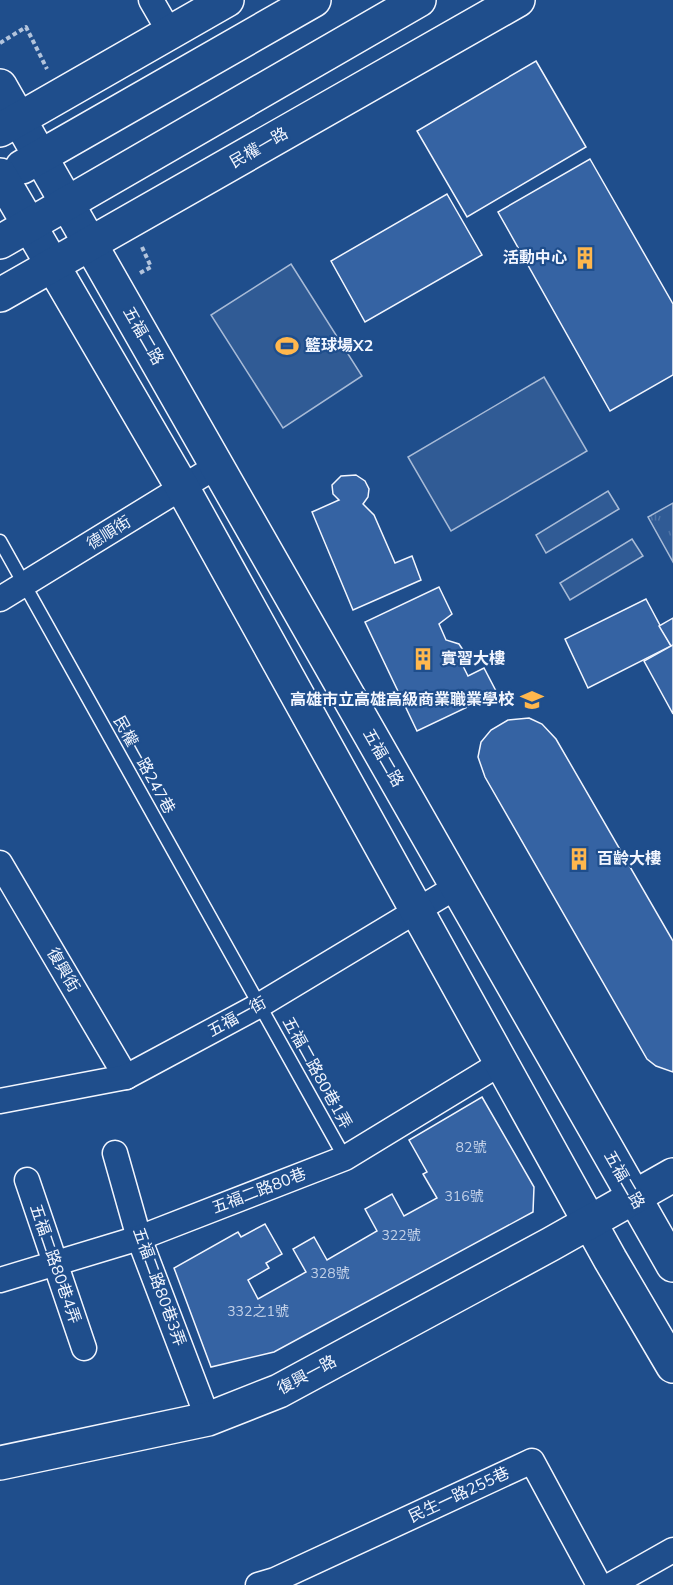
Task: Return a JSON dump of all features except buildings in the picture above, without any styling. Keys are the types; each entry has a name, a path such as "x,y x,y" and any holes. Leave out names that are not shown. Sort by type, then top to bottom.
{"street":[{"path":"151,0 170,33"},
{"path":"10,125 227,0"},
{"path":"314,0 1,178 182,487 589,1222 673,1366"},
{"path":"0,242 419,0"},
{"name":"民權一路","path":"0,295 518,0"},
{"name":"五福二路","path":"0,86 10,125 41,156 673,1265"},
{"name":"德順街","path":"0,598 217,466"},
{"name":"復興街","path":"0,863 126,1077"},
{"name":"五福一街","path":"0,1101 126,1077 260,1005 456,887"},
{"name":"五福二路80巷","path":"0,1280 139,1238 345,1158 501,1063"},
{"name":"五福二路80巷3弄","path":"115,1153 139,1238 208,1419"},
{"name":"復興一路","path":"0,1463 208,1419 279,1391 673,1175"},
{"name":"五福二路80巷4弄","path":"27,1180 84,1348"},
{"name":"民生一路255巷","path":"258,1585 275,1580 532,1461 599,1585"},
{"path":"611,1585 673,1550"}],"lane":[{"name":"民權一路247巷","path":"0,541 260,1005"},
{"name":"五福二路80巷1弄","path":"260,1005 345,1158"}],"path":[{"path":"0,43 26,27"}],"green space":[{"path":"673,503 673,562 648,517"}],"shaded area":[{"name":"籃球場X2","path":"291,264 362,376 283,428 211,315"},
{"path":"544,377 587,451 451,531 408,457"},
{"path":"608,491 619,509 546,553 536,535"},
{"path":"632,539 643,556 570,600 560,583"}],"place":[{"name":"活動中心","path":"585,258"},
{"name":"籃球場X2","path":"287,346"},
{"name":"實習大樓","path":"423,659"},
{"name":"高雄市立高雄高級商業職業學校","path":"532,700"},
{"name":"百齡大樓","path":"579,859"}]}
